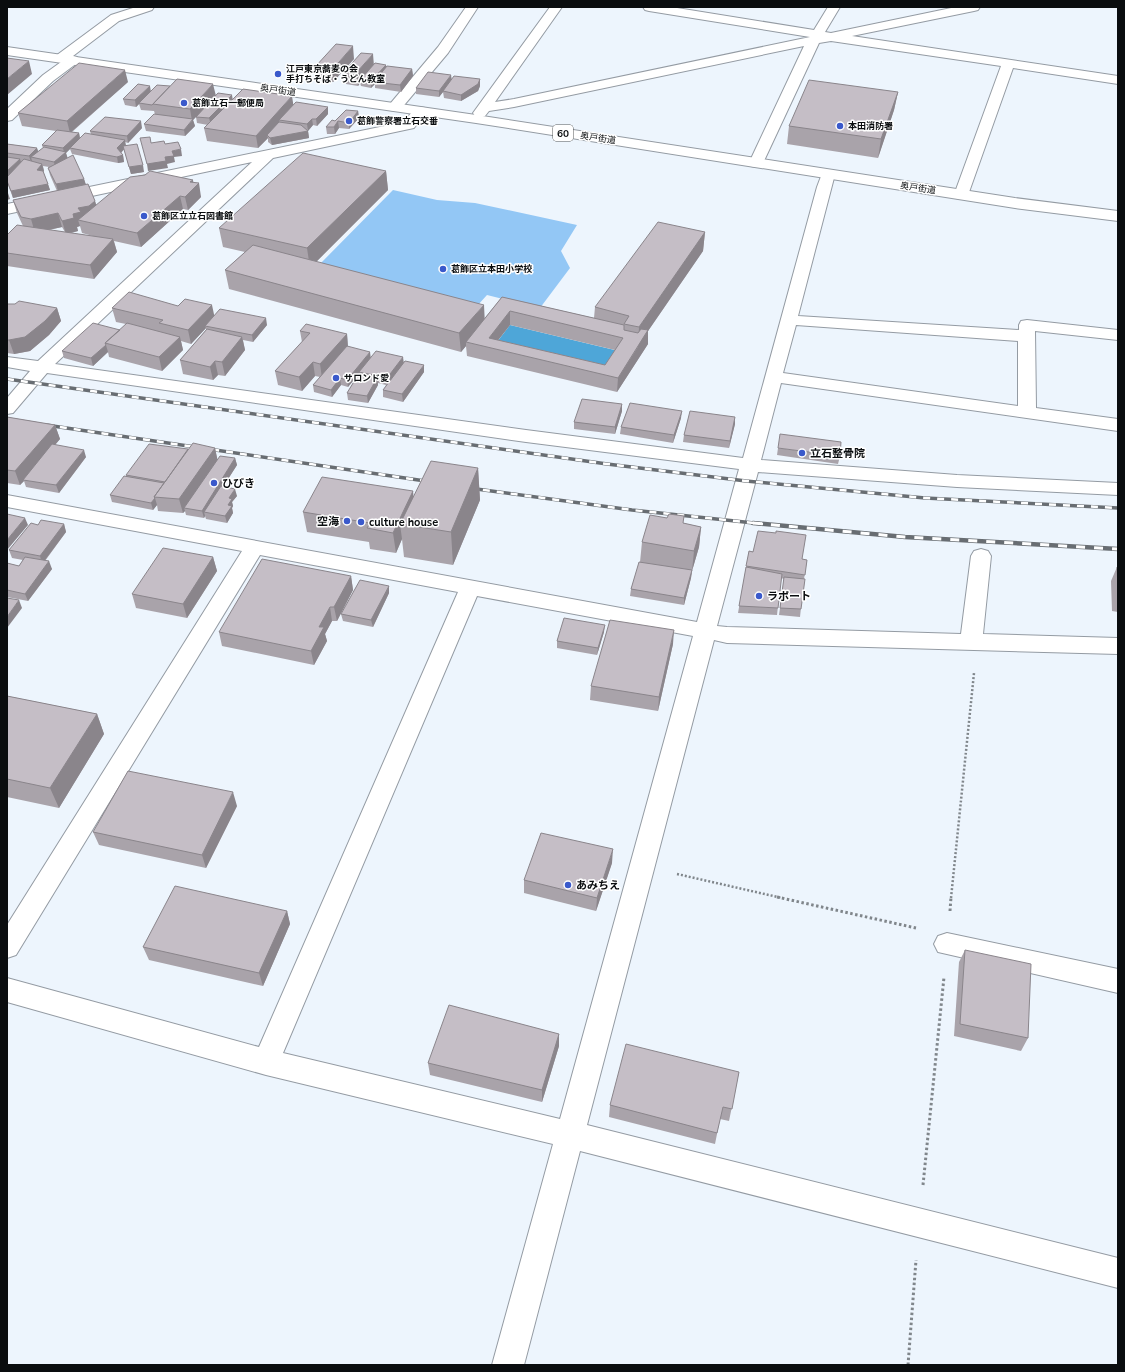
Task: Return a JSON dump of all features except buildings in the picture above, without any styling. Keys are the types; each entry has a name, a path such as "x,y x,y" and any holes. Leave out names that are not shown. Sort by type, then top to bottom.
{"street":[{"path":"7,117 67,59 115,18 148,7"},
{"path":"395,107 443,50 472,7"},
{"path":"476,119 556,7"},
{"path":"649,7 815,37 831,37 1118,80"},
{"path":"756,163 815,37 834,7"},
{"path":"831,37 974,7"},
{"path":"486,107 514,103 815,37"},
{"name":"奥戸街道","path":"7,51 476,119 961,195 1118,216"},
{"path":"961,195 1008,64"},
{"path":"7,209 409,125 420,111"},
{"path":"7,409 43,367 269,154"},
{"path":"508,1365 572,1135 828,174"},
{"path":"789,320 1027,336"},
{"path":"1027,413 1027,325 1118,335"},
{"path":"7,362 526,436 751,465 957,481 1118,489"},
{"path":"774,377 1118,426"},
{"path":"7,501 727,635 1118,646"},
{"path":"7,947 254,548"},
{"path":"974,642 981,556"},
{"path":"266,1062 470,588"},
{"path":"948,940 1118,981"},
{"path":"7,990 266,1062 572,1135 1118,1274"}],"path":[{"path":"908,1365 919,1223 948,940 974,642"},
{"path":"643,866 948,940"}],"shaded area":[{"path":"393,190 437,200 475,203 577,225 561,251 570,268 540,308 487,295 477,306 319,265"},
{"path":"510,325 623,352 605,379 490,351"}],"railway":[{"path":"7,379 607,464 746,481 925,498 1118,508"},
{"path":"46,425 432,482"},
{"path":"469,488 632,510 758,523"},
{"path":"753,523 758,523"},
{"path":"758,523 905,537 1118,549"},
{"path":"758,523 763,524"}],"place":[{"name":"江戸東京蕎麦の会 手打ちそば・うどん教室","path":"278,74"},
{"name":"葛飾立石一郵便局","path":"184,103"},
{"name":"葛飾警察署立石交番","path":"349,121"},
{"name":"本田消防署","path":"840,126"},
{"name":"葛飾区立立石図書館","path":"144,216"},
{"name":"葛飾区立本田小学校","path":"443,269"},
{"name":"サロンド愛","path":"336,378"},
{"name":"立石整骨院","path":"802,453"},
{"name":"ひびき","path":"214,483"},
{"name":"空海","path":"347,521"},
{"name":"culture house","path":"361,522"},
{"name":"ラポート","path":"759,596"},
{"name":"あみちえ","path":"568,885"}]}
